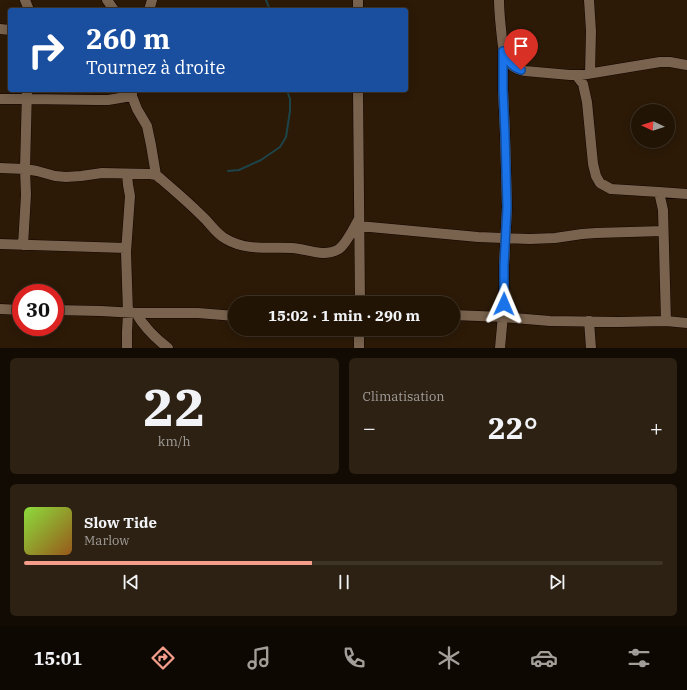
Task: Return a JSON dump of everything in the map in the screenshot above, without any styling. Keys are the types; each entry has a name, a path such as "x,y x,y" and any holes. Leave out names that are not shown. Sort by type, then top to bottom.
{"street":[{"path":"499,0 503,51 507,207 504,298 500,348"},
{"path":"589,0 592,31 590,73"},
{"path":"503,51 511,64 517,69 576,75 660,62 687,65"},
{"path":"576,75 583,84 588,102 593,164 596,176 600,183 611,189 687,194"},
{"path":"358,92 360,296"},
{"path":"0,99 28,94 108,100 132,93 137,109 146,126 156,175"},
{"path":"23,245 28,94"},
{"path":"0,168 25,169 66,177 102,173 156,175 202,215 220,235 235,243 248,247 292,248 315,253 329,253 345,243 359,222"},
{"path":"127,174 130,196 126,248 132,313 127,332 127,348"},
{"path":"659,192 663,210 666,321"},
{"path":"359,222 394,230 506,239 545,239 582,234 663,231"},
{"path":"0,244 126,248"},
{"path":"0,310 12,310"},
{"path":"64,310 132,313 198,313 228,315"},
{"path":"132,313 157,340 168,348"},
{"path":"460,316 503,317 550,321 666,321 687,323"},
{"path":"589,322 591,348"},
{"path":"359,348 360,336"}],"waterway":[{"path":"266,0 269,8"},
{"path":"228,171 239,170 261,160 280,147 286,137 290,111 290,99 288,92"}],"route":[{"path":"504,304 507,207 503,51 511,64 517,69 521,70"}]}
